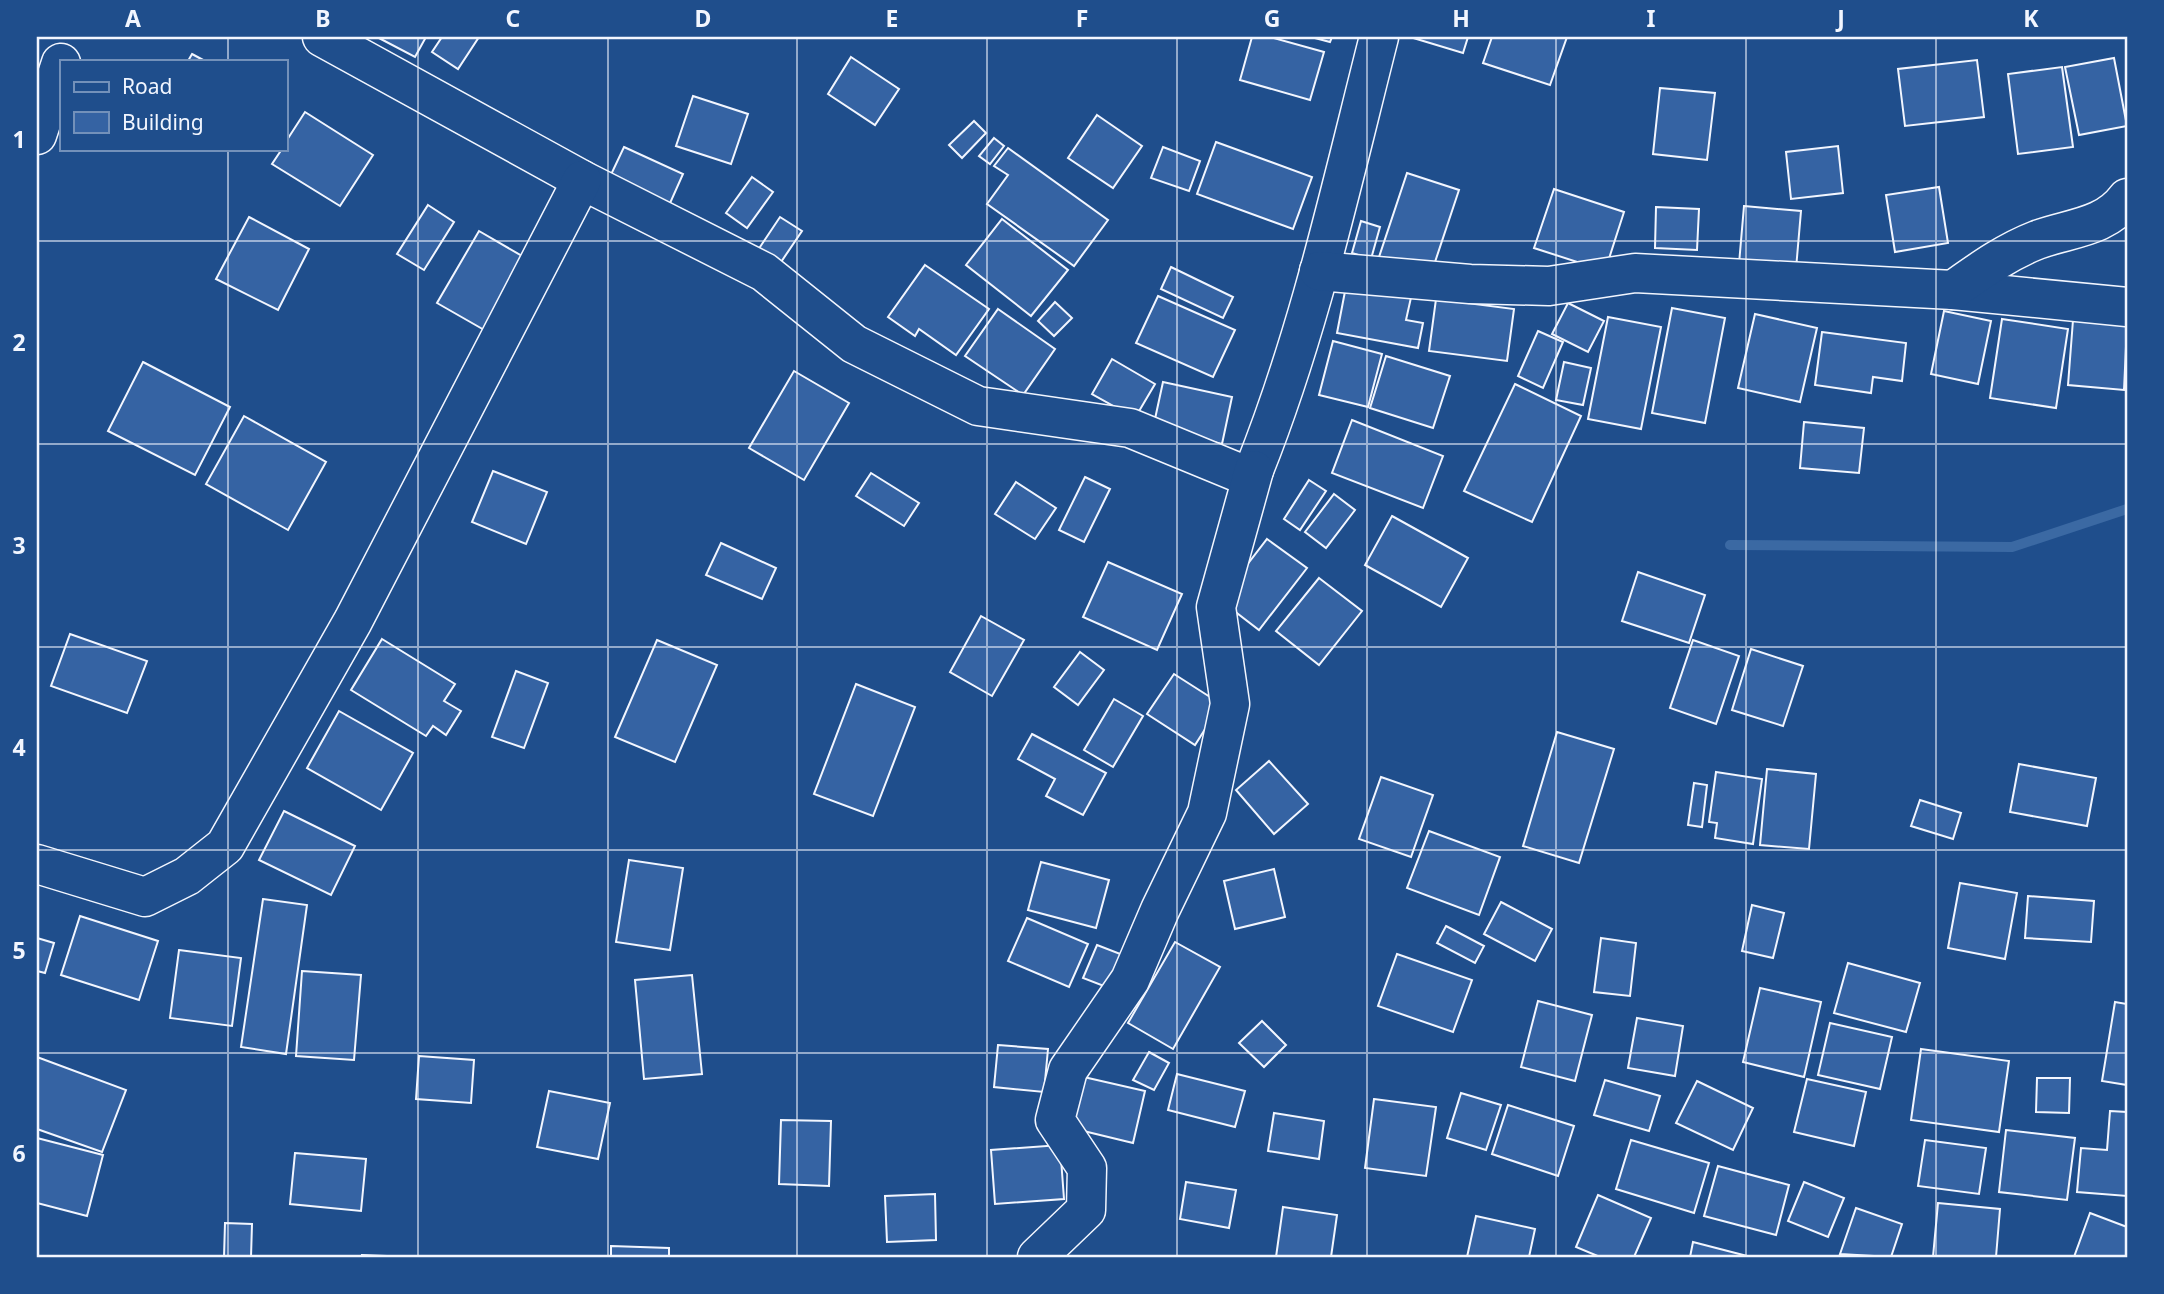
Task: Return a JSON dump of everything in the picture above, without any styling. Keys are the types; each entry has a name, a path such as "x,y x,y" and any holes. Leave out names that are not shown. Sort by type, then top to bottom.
{"street":[{"path":"63,60 74,37"},
{"path":"322,37 582,180 764,272 854,344 978,406 1130,428 1237,472 1254,470"},
{"path":"1037,1257 1086,1210 1087,1168 1055,1120 1068,1070 1130,980 1207,813 1230,704 1216,607 1254,470 1279,407 1319,271 1379,37"},
{"path":"37,135 60,68"},
{"path":"37,864 145,897 187,876 225,846 353,621 582,180"},
{"path":"1953,290 1993,262 2037,240 2094,224 2127,198"},
{"path":"1319,271 1470,284 1549,286 1635,273 1953,290 2127,307"}],"building":[{"path":"377,37 426,37 415,57"},
{"path":"442,37 479,37 458,69 432,52"},
{"path":"1252,37 1270,37 1324,52 1310,100 1240,80"},
{"path":"1311,37 1332,37 1330,42"},
{"path":"1410,37 1468,37 1463,53"},
{"path":"1492,37 1567,37 1550,85 1483,63"},
{"path":"192,54 203,60 189,60"},
{"path":"851,57 899,89 875,125 828,94"},
{"path":"2114,58 2127,126 2079,135 2065,67"},
{"path":"1977,60 1984,117 1905,126 1898,69"},
{"path":"2062,67 2073,147 2018,154 2008,74"},
{"path":"1660,88 1715,93 1707,160 1653,154"},
{"path":"693,96 748,114 731,164 676,146"},
{"path":"305,112 373,155 340,206 272,164 281,150 287,150 287,140"},
{"path":"1097,115 1142,146 1113,188 1068,158"},
{"path":"974,121 986,133 962,158 949,145"},
{"path":"994,138 1004,146 990,164 979,156"},
{"path":"1216,142 1312,177 1293,229 1197,194"},
{"path":"1838,146 1843,193 1791,199 1786,152"},
{"path":"624,147 683,174 667,210 607,183"},
{"path":"1163,147 1200,161 1189,191 1151,178"},
{"path":"1008,148 1108,220 1074,266 987,204 1008,175 994,166"},
{"path":"1407,173 1459,190 1430,277 1378,260"},
{"path":"752,177 773,192 747,228 726,213"},
{"path":"1939,187 1948,243 1895,252 1886,195"},
{"path":"1554,189 1624,212 1605,271 1534,248"},
{"path":"428,205 454,222 424,270 397,254"},
{"path":"1744,206 1801,211 1796,269 1739,264"},
{"path":"1656,207 1699,209 1697,250 1655,248"},
{"path":"249,217 309,249 278,310 216,279"},
{"path":"780,217 802,231 779,265 758,250"},
{"path":"1002,219 1068,270 1031,316 966,265"},
{"path":"1361,221 1380,227 1371,259 1352,253"},
{"path":"479,231 529,260 486,331 437,303"},
{"path":"925,265 989,309 956,355 919,329 915,336 888,317"},
{"path":"1171,267 1233,297 1223,318 1161,289"},
{"path":"1347,281 1412,293 1406,320 1423,323 1418,348 1337,333"},
{"path":"1158,296 1235,330 1213,377 1136,343"},
{"path":"1436,299 1514,309 1507,361 1429,351"},
{"path":"1055,302 1072,318 1054,336 1038,321"},
{"path":"1568,303 1604,321 1588,352 1552,334"},
{"path":"1672,308 1725,318 1705,423 1652,413"},
{"path":"998,309 1055,349 1023,395 965,356"},
{"path":"1944,311 1991,321 1978,384 1931,374"},
{"path":"1755,314 1817,328 1800,402 1738,388"},
{"path":"1608,317 1661,327 1641,429 1588,419"},
{"path":"2002,319 2068,329 2056,408 1990,398"},
{"path":"2073,320 2127,325 2124,390 2068,385"},
{"path":"1538,331 1563,342 1543,388 1518,376"},
{"path":"1822,332 1906,343 1902,381 1873,377 1871,393 1815,385"},
{"path":"1333,341 1382,354 1368,407 1319,395"},
{"path":"1386,356 1450,376 1433,428 1370,408"},
{"path":"1112,359 1155,384 1135,418 1092,394"},
{"path":"143,362 230,407 195,475 108,431"},
{"path":"1564,362 1591,368 1583,405 1556,400"},
{"path":"794,371 849,403 804,480 749,448"},
{"path":"1163,382 1232,397 1222,444 1153,428"},
{"path":"1515,384 1581,416 1532,522 1464,491"},
{"path":"244,416 326,462 288,530 206,484"},
{"path":"1352,420 1443,456 1423,508 1332,473"},
{"path":"1804,422 1864,428 1859,473 1800,468"},
{"path":"493,471 547,492 526,544 472,522"},
{"path":"871,473 919,503 904,526 856,496"},
{"path":"1085,477 1110,489 1084,542 1059,530"},
{"path":"1309,480 1326,491 1300,530 1284,519"},
{"path":"1016,482 1056,508 1035,539 995,514"},
{"path":"1334,494 1355,510 1326,548 1305,532"},
{"path":"1392,516 1468,558 1441,607 1365,565"},
{"path":"1267,539 1307,568 1259,630 1220,600"},
{"path":"721,543 776,568 762,599 706,575"},
{"path":"1108,562 1182,594 1157,650 1083,617"},
{"path":"1638,572 1705,595 1689,643 1622,621"},
{"path":"1319,578 1362,611 1319,665 1276,631"},
{"path":"981,616 1024,640 992,696 950,672"},
{"path":"70,634 147,661 127,713 51,686"},
{"path":"382,639 455,684 444,701 461,711 446,735 433,726 426,736 351,690"},
{"path":"657,640 717,665 675,762 615,737"},
{"path":"1693,640 1739,656 1716,724 1670,708"},
{"path":"1751,649 1803,666 1783,726 1732,710"},
{"path":"1080,652 1104,670 1078,705 1054,687"},
{"path":"516,671 548,683 524,748 492,737"},
{"path":"1174,674 1221,704 1195,745 1147,714"},
{"path":"856,684 915,707 873,816 814,794"},
{"path":"1114,699 1143,716 1113,767 1084,750"},
{"path":"339,711 413,753 381,810 307,768"},
{"path":"1557,732 1614,749 1579,863 1523,846"},
{"path":"1032,734 1106,773 1083,815 1046,796 1055,779 1018,759"},
{"path":"1269,761 1308,804 1274,834 1236,790"},
{"path":"2019,764 2096,778 2087,826 2010,812"},
{"path":"1767,769 1816,774 1809,849 1760,845"},
{"path":"1716,772 1762,779 1753,844 1715,838 1717,823 1709,822"},
{"path":"1381,777 1433,795 1411,857 1359,839"},
{"path":"1694,783 1707,785 1702,827 1688,825"},
{"path":"1920,800 1961,813 1953,839 1911,826"},
{"path":"284,811 355,846 331,895 259,860"},
{"path":"1429,831 1500,857 1479,915 1407,888"},
{"path":"629,860 683,868 670,950 616,942"},
{"path":"1041,862 1109,880 1096,928 1028,910"},
{"path":"1274,869 1285,917 1235,929 1224,881"},
{"path":"1960,883 2017,893 2005,959 1948,948"},
{"path":"2028,896 2094,901 2091,942 2025,938"},
{"path":"263,899 307,905 286,1054 241,1047"},
{"path":"1501,902 1552,929 1535,961 1484,934"},
{"path":"1752,905 1784,913 1773,958 1742,951"},
{"path":"80,916 158,941 139,1000 61,975"},
{"path":"1027,918 1088,944 1069,987 1008,961"},
{"path":"1446,926 1484,946 1475,963 1437,943"},
{"path":"37,938 54,943 45,973 37,971"},
{"path":"1601,938 1636,943 1630,996 1594,992"},
{"path":"1175,942 1220,967 1173,1049 1128,1023"},
{"path":"1097,945 1123,955 1109,988 1083,978"},
{"path":"179,950 241,958 232,1026 170,1018"},
{"path":"1397,954 1472,980 1453,1032 1378,1006"},
{"path":"1848,963 1920,983 1906,1032 1834,1013"},
{"path":"302,971 361,975 354,1060 296,1056"},
{"path":"692,975 702,1074 644,1079 635,980"},
{"path":"1760,988 1821,1002 1804,1077 1743,1062"},
{"path":"1538,1001 1592,1015 1575,1081 1521,1067"},
{"path":"2115,1002 2127,1004 2127,1085 2102,1081"},
{"path":"1637,1018 1683,1026 1675,1076 1628,1068"},
{"path":"1262,1021 1286,1045 1264,1067 1239,1043"},
{"path":"1830,1023 1892,1037 1880,1089 1818,1075"},
{"path":"998,1045 1048,1049 1044,1092 994,1087"},
{"path":"1921,1049 2009,1061 1999,1132 1911,1120"},
{"path":"1149,1052 1169,1063 1154,1090 1133,1080"},
{"path":"419,1056 474,1060 471,1103 416,1099"},
{"path":"37,1057 126,1090 102,1152 37,1129"},
{"path":"1177,1074 1245,1091 1235,1127 1168,1110"},
{"path":"1075,1075 1145,1091 1133,1143 1063,1126"},
{"path":"2037,1078 2070,1078 2069,1113 2036,1112"},
{"path":"1807,1079 1866,1092 1854,1146 1794,1132"},
{"path":"1605,1080 1660,1096 1649,1131 1594,1115"},
{"path":"1697,1081 1753,1108 1733,1150 1676,1123"},
{"path":"549,1091 610,1103 598,1159 537,1147"},
{"path":"1461,1093 1501,1105 1486,1150 1447,1138"},
{"path":"1374,1099 1436,1107 1426,1176 1365,1168"},
{"path":"1508,1105 1574,1126 1558,1176 1492,1154"},
{"path":"2110,1111 2127,1112 2127,1196 2077,1192 2081,1148 2107,1150"},
{"path":"1274,1113 1324,1121 1319,1159 1268,1151"},
{"path":"781,1120 831,1121 829,1186 779,1184"},
{"path":"2006,1130 2075,1138 2067,1200 1999,1192"},
{"path":"37,1138 103,1155 87,1216 37,1203"},
{"path":"1631,1140 1709,1163 1694,1213 1616,1189"},
{"path":"1925,1140 1986,1148 1979,1194 1918,1186"},
{"path":"1060,1145 1064,1199 995,1204 991,1150"},
{"path":"295,1153 366,1159 361,1211 290,1204"},
{"path":"1718,1166 1789,1185 1776,1235 1704,1216"},
{"path":"1186,1182 1236,1190 1229,1228 1180,1219"},
{"path":"1804,1182 1844,1198 1828,1237 1788,1221"},
{"path":"935,1194 936,1240 887,1242 885,1196"},
{"path":"1598,1195 1651,1218 1634,1257 1600,1257 1576,1247"},
{"path":"1938,1203 2000,1209 1996,1257 1933,1257"},
{"path":"1283,1207 1337,1215 1331,1257 1276,1257"},
{"path":"1856,1208 1902,1224 1891,1257 1840,1254"},
{"path":"2090,1213 2127,1227 2127,1257 2074,1257"},
{"path":"1476,1216 1535,1229 1529,1257 1467,1257"},
{"path":"225,1223 252,1224 251,1257 224,1257"},
{"path":"1693,1242 1751,1257 1690,1257"},
{"path":"611,1246 669,1248 669,1257 611,1257"},
{"path":"362,1255 412,1257 362,1257"}],"waterway":[{"path":"1730,545 2012,547 2127,509"}]}
